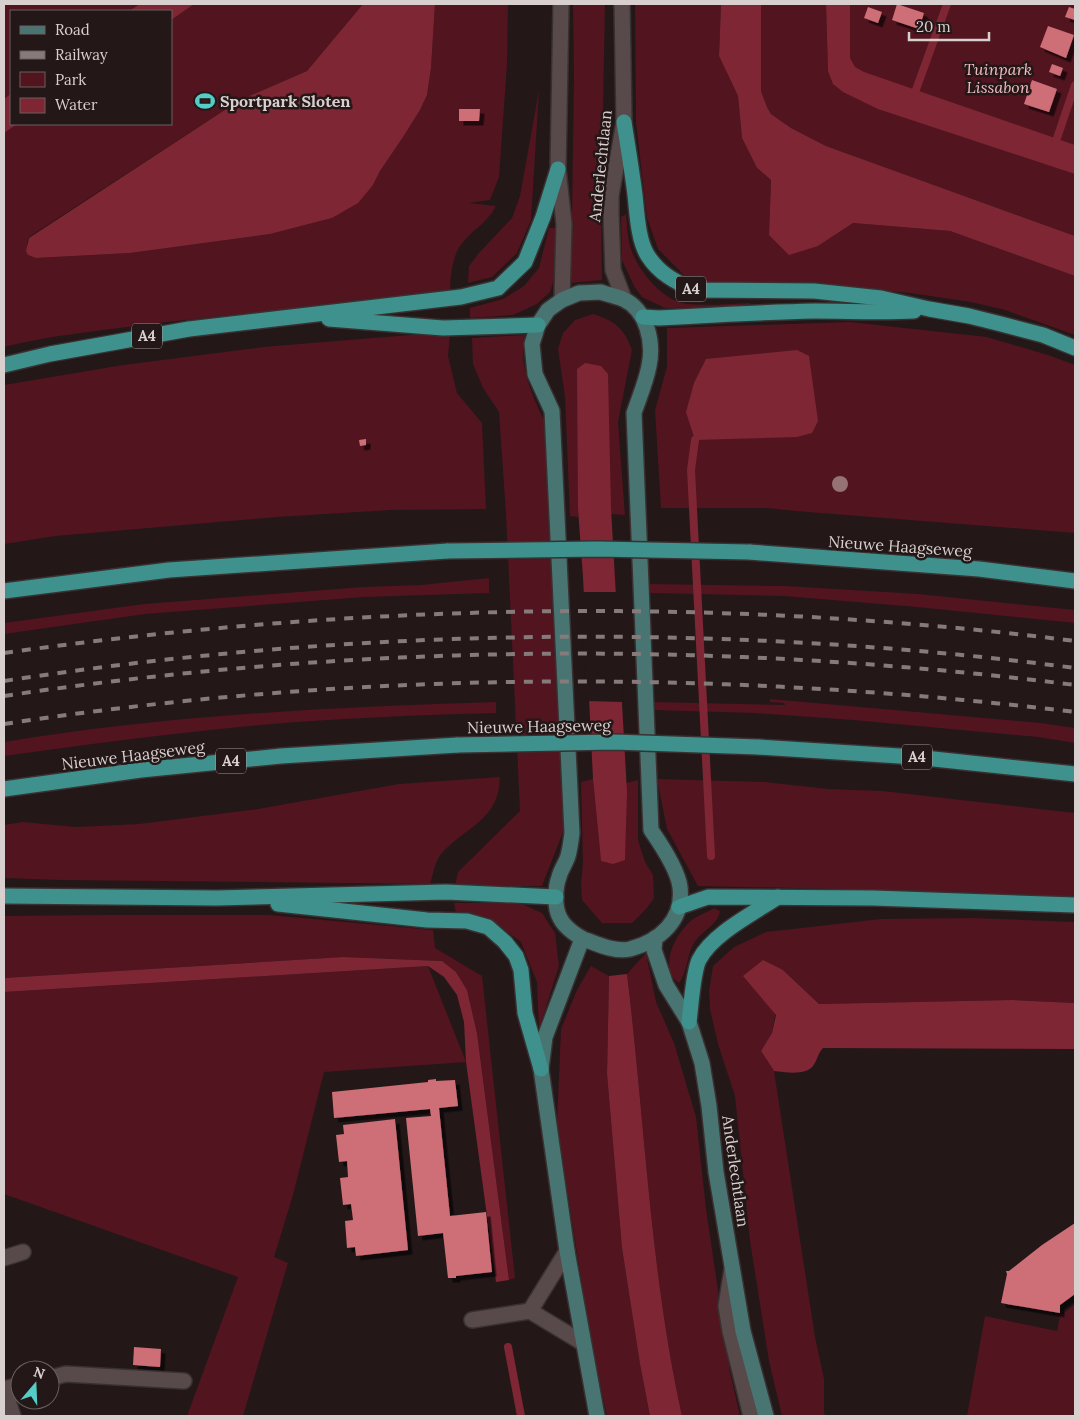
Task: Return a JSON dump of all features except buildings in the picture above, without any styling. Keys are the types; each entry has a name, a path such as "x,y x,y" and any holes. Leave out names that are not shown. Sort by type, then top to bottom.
{"highway":[{"name":"A4","path":"624,122 637,221 646,254 659,270 677,283 694,290 814,291 881,298 929,310 969,316 1001,324 1043,335 1075,348"},
{"name":"A4","path":"4,365 50,354 189,329 461,298 498,288 525,262 543,217 558,169"},
{"name":"A4","path":"643,317 659,318 753,312 880,313 929,310"},
{"name":"A4","path":"293,317 443,328 538,325"},
{"name":"Nieuwe Haagseweg","path":"4,591 168,570 448,551 598,549 749,552 979,569 1075,581"},
{"name":"Nieuwe Haagseweg","path":"4,789 141,770 272,757 458,745 614,742 758,747 915,757 1075,774"},
{"path":"4,896 217,898 446,892 556,898"},
{"path":"679,907 708,897 873,898 1075,905"},
{"path":"688,1022 698,960 710,945 721,936 778,897"},
{"path":"217,898 427,920 467,921 488,927 505,942 516,956 522,970 525,1013 541,1069"}],"main road":[{"path":"601,292 624,300 643,317 650,340 650,364 634,413 651,830 667,854 680,886 679,907 673,922 667,930 655,938 629,949 619,949 606,948 582,939 560,918 556,898 558,877 568,857 572,833 552,410 535,374 532,344 538,325 548,310 562,300 579,293 601,292"},
{"name":"Anderlechtlaan","path":"655,938 654,950 666,986 688,1022 702,1063 716,1172 743,1332 766,1416"},
{"path":"582,939 545,1037 541,1069 567,1251 597,1416"}],"street":[{"name":"Anderlechtlaan","path":"561,4 558,169 564,224 562,300"},
{"name":"Anderlechtlaan","path":"622,4 624,122 612,196 611,215 613,270 624,300"},
{"path":"530,1311 567,1251"},
{"path":"4,1258 22,1252"},
{"path":"732,1266 726,1306 730,1331 751,1416"},
{"path":"472,1320 530,1311 583,1343"},
{"path":"60,1376 66,1374 184,1381"},
{"path":"4,1389 13,1416"}],"green space":[{"path":"4,4 363,4 307,71 240,100 29,237 27,243 28,255 37,258 130,253 270,234 332,218 373,185 380,171 420,110 427,95 431,68 435,4 508,4 507,64 499,177 490,200 469,203 496,206 481,225 460,246 452,270 450,290 371,301 134,326 4,347"},
{"path":"573,4 605,4 601,213 602,280 571,283 574,79"},
{"path":"635,4 721,4 719,56 738,96 742,138 757,168 771,180 769,235 818,246 853,223 950,231 1075,276 1075,335 1005,310 971,302 910,293 799,282 705,284 685,276 658,249 647,218 636,122"},
{"name":"Tuinpark Lissabon","path":"761,4 826,4 828,71 831,35 829,4 1075,4 1075,236 826,146 791,128 771,114 761,91"},
{"path":"539,90 531,220 517,253 492,277 468,283 469,266 512,218 520,196"},
{"path":"626,214 629,242 637,261 650,281 668,296 687,304 750,303 750,307 665,308 642,297 634,286 622,260 621,217"},
{"path":"549,228 555,228 555,276 550,292 537,304 513,315 470,318 470,308 503,299 524,286 539,268"},
{"path":"593,314 607,319 618,326 626,336 632,350 618,422 625,515 611,514 611,508 578,509 578,517 570,516 565,397 558,349 563,333 575,320"},
{"path":"850,322 987,337 1075,365 1075,533 768,508 661,508 655,410 667,367 667,328"},
{"path":"446,332 450,334 448,356 457,393 482,423 486,509 391,510 277,517 56,536 4,544 4,385 123,365 263,347"},
{"path":"525,335 523,358 525,369 531,391 545,423 565,827 542,886 455,886 458,872 520,811 506,514 499,412 483,388 473,364 472,338"},
{"path":"489,578 489,593 364,597 145,614 4,634 4,623 144,604 363,587 421,585"},
{"path":"648,584 786,586 918,594 1075,610 1075,623 784,596 648,593"},
{"path":"770,699 1041,723 1075,728 1075,743 1038,737 853,720 755,713 653,710 652,702 785,705 784,703 770,702"},
{"path":"496,702 496,713 378,717 261,725 132,739 4,756 4,742 127,725 311,710"},
{"path":"500,777 494,804 480,821 441,854 430,884 4,878 4,825 23,822 76,827 139,824 258,809 399,784"},
{"path":"593,779 601,860 625,860 626,783 638,780 638,840 645,862 653,875 654,898 632,923 602,923 582,900 581,782"},
{"path":"657,779 765,782 828,789 883,791 1075,813 1075,900 840,889 698,886 667,829"},
{"path":"454,903 520,903 542,913 555,933 559,966 539,1029 537,982 521,942 488,917 456,913"},
{"path":"714,908 720,911 719,916 693,944 679,983 673,976 669,960 675,941 693,919"},
{"path":"269,915 433,930 435,948 482,976 515,1278 509,1280 477,1033 467,990 456,972 442,961 343,957 4,978 4,916"},
{"path":"973,918 1075,922 1075,1003 1012,1000 819,1004 783,970 772,1033 761,1051 774,1071 815,1337 824,1379 824,1413 826,1416 782,1416 769,1361 750,1241 735,1096 718,1044 710,1009 709,991 713,966 734,947 766,932 881,919"},
{"path":"646,953 656,1002 674,1043 696,1117 706,1209 730,1372 740,1416 682,1416 662,1307 655,1251 627,974"},
{"path":"428,966 466,1062 324,1072 293,1195 274,1257 288,1263 243,1416 187,1416 238,1277 4,1194 4,992"},
{"path":"591,966 609,976 607,1074 622,1248 650,1416 607,1416 591,1343 557,1124 561,1029 577,990"},
{"path":"1075,1304 1075,1416 967,1416 985,1316 1057,1331 1060,1316"}],"water":[{"path":"140,4 194,4 172,19 172,10 131,10"},
{"path":"363,4 435,4 431,68 427,95 420,110 380,171 373,185 358,203 332,218 270,234 130,253 36,258 28,255 26,251 29,238 240,100 307,71"},
{"path":"721,4 761,4 761,91 771,114 791,128 826,146 1075,236 1075,276 950,231 853,223 818,246 789,255 769,235 771,180 757,168 742,138 738,96 719,56"},
{"path":"826,4 850,4 850,58 855,67 864,72 1075,145 1075,174 878,109 843,92 833,84 828,71"},
{"path":"10,95 10,125 16,125 4,133 4,99"},
{"path":"797,350 809,356 818,421 812,433 797,437 695,440 686,412 694,383 706,359"},
{"path":"585,363 601,366 608,374 611,508 627,792 625,860 613,864 601,861 593,779 578,509 577,369"},
{"path":"343,957 442,961 456,972 467,990 477,1033 509,1280 496,1282 466,1062 464,1022 457,995 444,977 428,966 4,992 4,978"},
{"path":"763,960 783,970 819,1004 1012,1000 1075,1003 1075,1049 823,1048 813,1066 805,1071 795,1073 774,1071 761,1051 772,1033 776,1015 743,976"},
{"path":"627,974 655,1251 662,1307 682,1416 650,1416 622,1248 607,1074 609,976"}],"pier":[{"path":"581,592 618,592 624,702 586,701"}],"waterway":[{"path":"913,98 947,4"},
{"path":"1054,147 1075,85"},
{"path":"695,440 691,470 711,856"},
{"path":"508,1347 521,1416"}],"railway":[{"path":"4,653 137,636 271,624 405,615 539,611 673,612 807,617 941,627 1075,641"},
{"path":"4,681 136,663 270,650 404,641 539,637 674,638 809,643 943,653 1075,668"},
{"path":"4,696 137,678 271,666 405,657 539,654 673,655 808,660 942,670 1075,685"},
{"path":"4,724 137,706 271,693 405,685 539,682 673,683 807,688 941,698 1075,712"}],"place":[{"name":"Sportpark Sloten","path":"205,101"}]}
